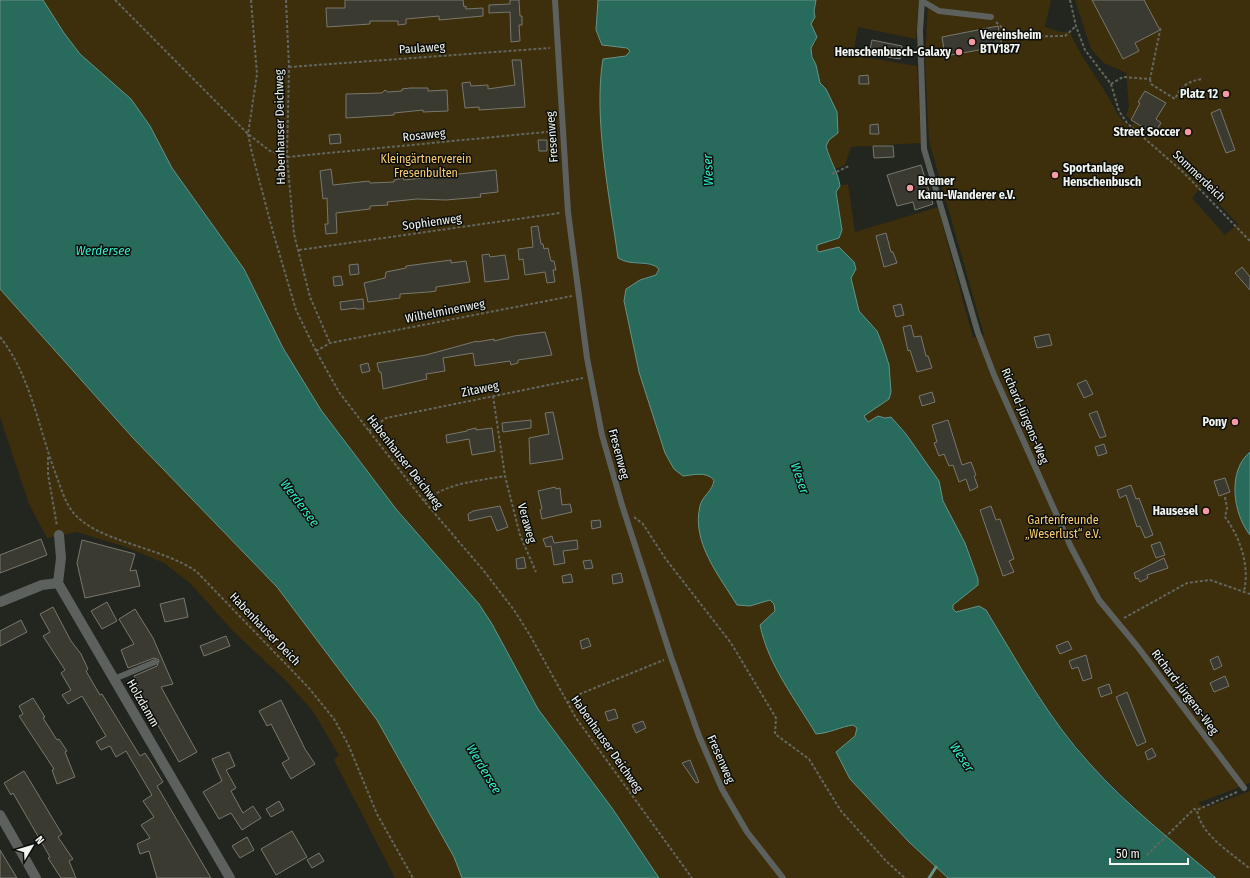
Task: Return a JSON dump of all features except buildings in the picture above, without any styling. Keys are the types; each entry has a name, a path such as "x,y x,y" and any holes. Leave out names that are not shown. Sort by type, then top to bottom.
{"street":[{"path":"0,602 42,585 58,582 61,558 59,535"},
{"name":"Holzdamm","path":"58,582 230,878"},
{"path":"0,815 36,878"}],"lane":[{"name":"Fresenweg","path":"554,0 568,212 591,376 602,435 622,505 671,657 699,736 722,789 747,832 783,878"},
{"path":"922,0 939,11 991,17"},
{"name":"Richard-Jürgens-Weg","path":"922,0 920,46 924,149 978,332 998,382 1071,547 1099,600 1118,622 1244,788"},
{"path":"114,679 155,662"}],"path":[{"path":"115,0 248,134 270,151 287,157"},
{"name":"Habenhauser Deichweg","path":"251,0 257,74 248,134 271,225 294,303 316,351 339,392 424,500 484,571 514,610 531,637 576,718 692,878"},
{"name":"Habenhauser Deichweg","path":"286,0 289,67 287,157 294,234 310,297 330,343"},
{"name":"Sommerdeich","path":"1070,0 1076,26 1085,50 1111,84 1119,110 1127,123 1183,172 1250,241"},
{"path":"991,17 1012,37"},
{"path":"1000,37 1065,36 1076,26"},
{"path":"1161,26 1150,79 1151,84 1175,99 1180,89 1191,81 1202,79"},
{"name":"Paulaweg","path":"289,67 557,47"},
{"path":"1111,84 1123,77 1150,79"},
{"name":"Rosaweg","path":"287,157 563,131"},
{"path":"832,174 849,166"},
{"name":"Sophienweg","path":"299,250 568,212"},
{"name":"Wilhelminenweg","path":"316,351 330,343 579,294"},
{"name":"Habenhauser Deich","path":"0,337 27,385 48,454 62,491 72,511 84,522 99,531 174,558 197,572 308,687 342,731 377,814 413,878"},
{"name":"Zitaweg","path":"369,431 386,418 591,376"},
{"name":"Veraweg","path":"493,396 505,476 520,535 527,555 533,561 536,572"},
{"name":"Habenhauser Deich","path":"48,454 48,474 59,535"},
{"path":"424,500 437,491 447,488 505,476"},
{"path":"1225,497 1227,508 1224,517 1236,532 1248,566 1244,591"},
{"path":"622,505 643,524 664,558 732,643 776,718 775,734 809,758 841,811 887,862 905,878"},
{"path":"1118,622 1186,583 1210,580 1250,594"},
{"name":"Habenhauser Deichweg","path":"567,703 580,694 671,657"},
{"path":"1147,855 1194,809 1197,810 1244,788"},
{"path":"1197,810 1202,823 1210,834 1250,869"}],"green space":[{"name":"Kleingärtnerverein Fresenbulten","path":"43,0 598,0 596,30 601,44 627,48 630,51 626,56 603,59 600,82 601,132 618,258 635,264 656,265 659,269 656,275 640,280 624,301 639,372 665,453 683,476 695,474 707,475 714,480 713,487 700,505 698,524 708,558 750,606 770,600 774,604 775,611 770,617 763,640 780,675 816,734 853,725 857,729 855,736 836,752 850,779 909,842 948,878 659,878 612,808 538,709 492,624 479,604 396,509 321,410 283,348 244,269 172,168 150,126 131,99 80,54 64,34"},
{"path":"816,0 919,0 916,39 858,27 852,58 863,57 917,66 921,143 851,147 845,165 834,170 826,146 829,140 838,133 835,111 828,93 820,84 811,48 816,42 811,24 815,17 814,11"},
{"name":"Gartenfreunde „Weserlust“ e.V.","path":"928,0 1051,0 1045,27 1060,32 1070,32 1079,50 1105,91 1118,115 1130,127 1134,122 1126,116 1129,107 1126,73 1104,63 1091,49 1075,0 1250,0 1250,452 1243,460 1238,470 1235,492 1240,516 1250,535 1250,783 1198,803 1205,808 1250,791 1250,878 1216,878 1157,829 1090,764 1056,721 1034,689 963,611 956,612 953,609 953,605 978,585 978,579 965,543 943,501 939,481 906,434 891,417 885,418 878,416 868,422 864,416 891,392 889,364 877,332 859,311 851,278 856,269 839,247 819,252 816,247 817,245 839,238 842,230 836,192 840,186 848,184 855,232 938,207 973,338 984,335 929,141 925,63","holes":["1202,186 1238,224 1225,235 1192,198"]},
{"path":"0,289 133,438 277,587 377,720 454,857 462,878 395,878 334,760 339,755 312,710 286,681 233,631 190,583 164,563 126,547 77,532 47,538 29,504 0,417"}],"water":[{"name":"Werdersee","path":"0,0 43,0 64,33 80,54 131,99 150,126 172,168 244,269 283,348 321,410 396,509 479,604 492,624 538,709 612,808 659,878 462,878 454,857 377,720 277,587 133,438 0,289"},
{"name":"Weser","path":"598,0 816,0 814,11 815,17 811,24 817,37 811,48 812,57 816,65 820,83 826,89 837,112 838,133 829,140 826,146 838,176 840,186 836,192 842,230 839,238 817,245 817,250 819,252 839,247 854,262 856,269 851,278 859,311 877,331 889,365 891,392 889,399 864,416 868,422 878,416 885,418 891,417 906,434 939,481 943,501 965,543 978,579 978,585 953,605 953,609 956,612 979,606 986,610 1034,690 1061,728 1090,764 1135,809 1216,878 948,878 909,842 850,779 836,752 855,736 857,728 853,725 816,734 776,668 764,640 760,625 775,611 774,604 770,600 750,606 737,605 715,571 703,546 698,519 700,506 701,502 712,487 714,480 707,475 695,474 683,476 674,469 665,453 639,372 624,301 626,289 640,280 656,275 659,269 651,264 623,261 618,258 601,132 600,82 603,59 626,56 630,51 627,48 602,45 596,30"},
{"path":"1250,452 1250,535 1244,526 1236,505 1235,481 1243,460"}],"waterway":[{"path":"929,878 936,867"}],"place":[{"name":"Vereinsheim BTV1877","path":"972,42"},
{"name":"Henschenbusch-Galaxy","path":"959,52"},
{"name":"Platz 12","path":"1226,94"},
{"name":"Street Soccer","path":"1188,132"},
{"name":"Sportanlage Henschenbusch","path":"1055,175"},
{"name":"Bremer Kanu-Wanderer e.V.","path":"910,188"},
{"name":"Pony","path":"1235,422"},
{"name":"Hausesel","path":"1206,511"}]}
